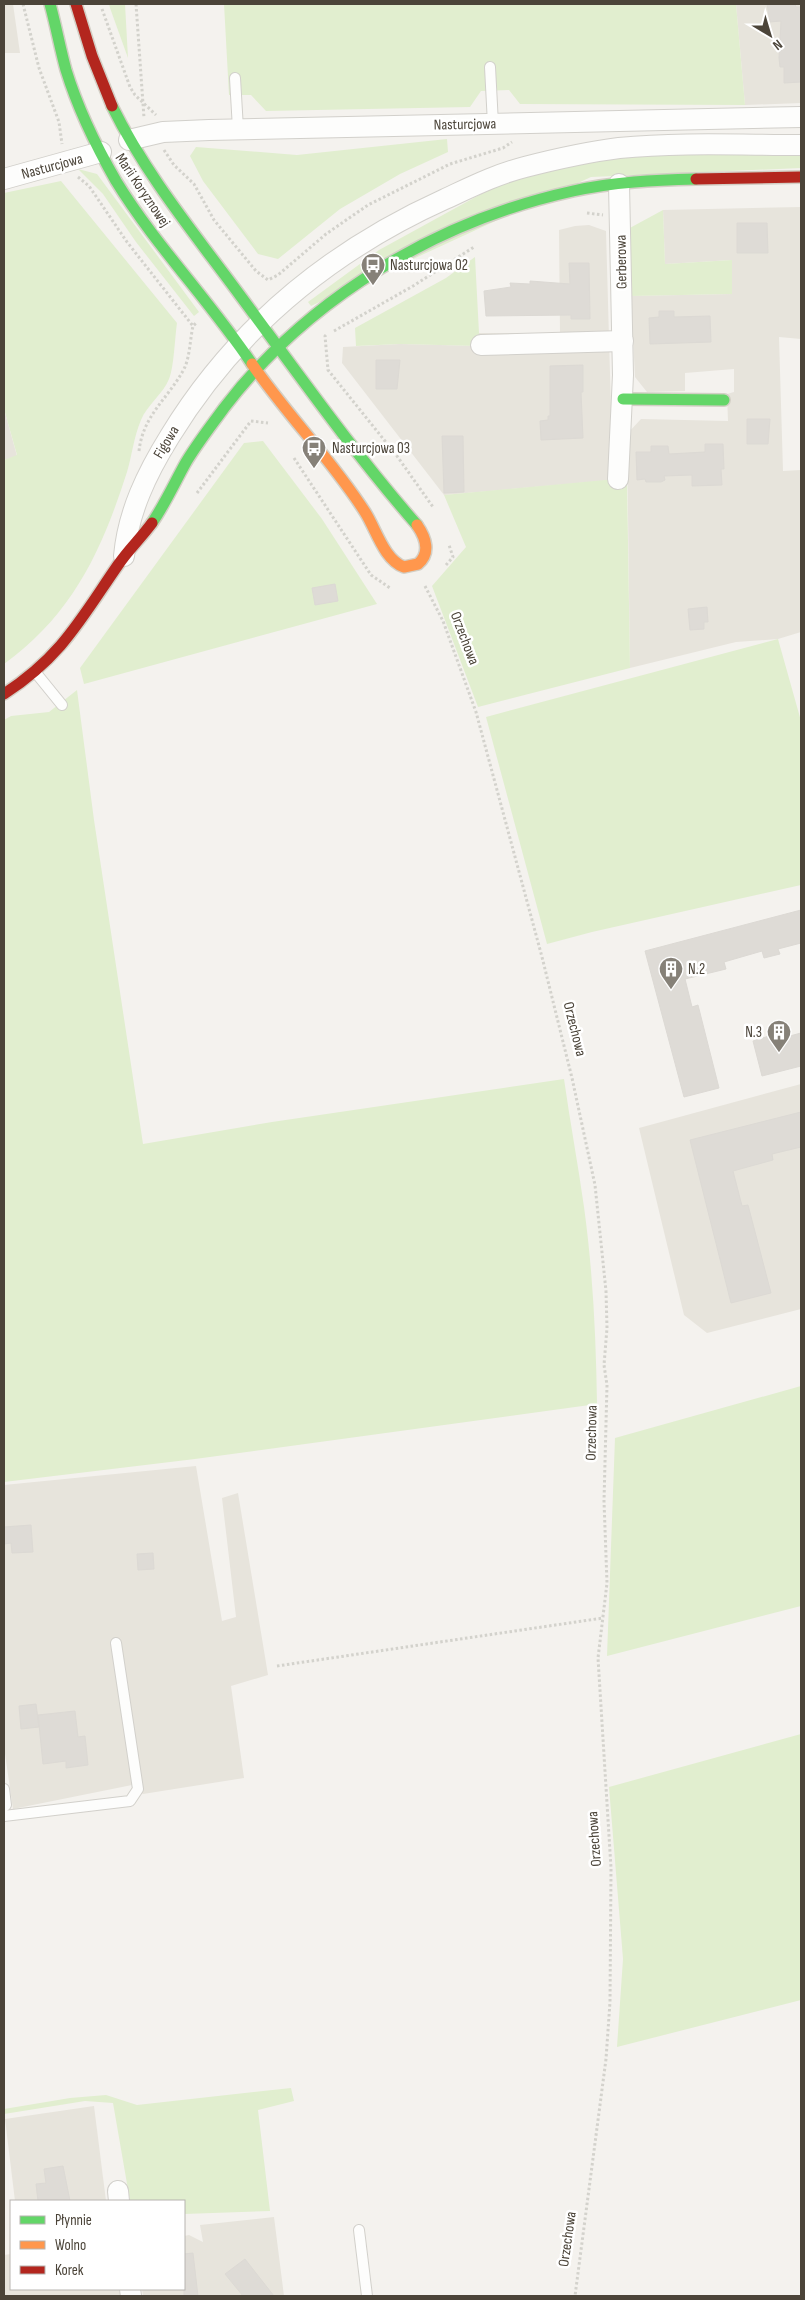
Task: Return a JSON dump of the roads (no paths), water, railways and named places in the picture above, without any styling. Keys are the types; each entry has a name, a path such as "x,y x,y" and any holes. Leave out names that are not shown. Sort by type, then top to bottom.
{"street":[{"name":"Marii Koryznowej","path":"50,4 62,56 101,152 117,181 142,218 256,369"},
{"name":"Marii Koryznowej","path":"76,4 84,38 100,80 145,136 168,201 260,321"},
{"name":"Nasturcjowa","path":"145,136 238,129 801,117"},
{"name":"Figowa","path":"124,556 134,510 149,469 193,398 238,343 278,304 331,264 403,218 491,178 532,165 618,148 801,145"},
{"name":"Nasturcjowa","path":"4,179 101,152"},
{"name":"Figowa","path":"4,694 36,672 78,626 124,556 139,541 167,500 188,458 222,409 256,369 337,297 424,242 469,221 525,202 574,190 619,184 671,180 801,177"},
{"name":"Gerberowa","path":"618,479 622,399 619,184"},
{"path":"256,369 338,475 370,520 395,562 404,568 416,566 423,559 426,549 423,535 353,446 260,321"},
{"path":"481,344 622,341"},
{"path":"622,399 670,401 724,400"}],"lane":[{"path":"490,67 494,124"},
{"path":"235,78 238,129"},
{"path":"36,672 62,705"},
{"path":"4,1816 130,1800 138,1789 116,1643"},
{"path":"4,1789 6,1805 4,1807"},
{"path":"359,2230 367,2296"}],"place":[{"name":"Nasturcjowa 02","path":"373,286"},
{"name":"Nasturcjowa 03","path":"314,469"},
{"name":"N.2","path":"671,990"},
{"name":"N.3","path":"779,1053"}]}
